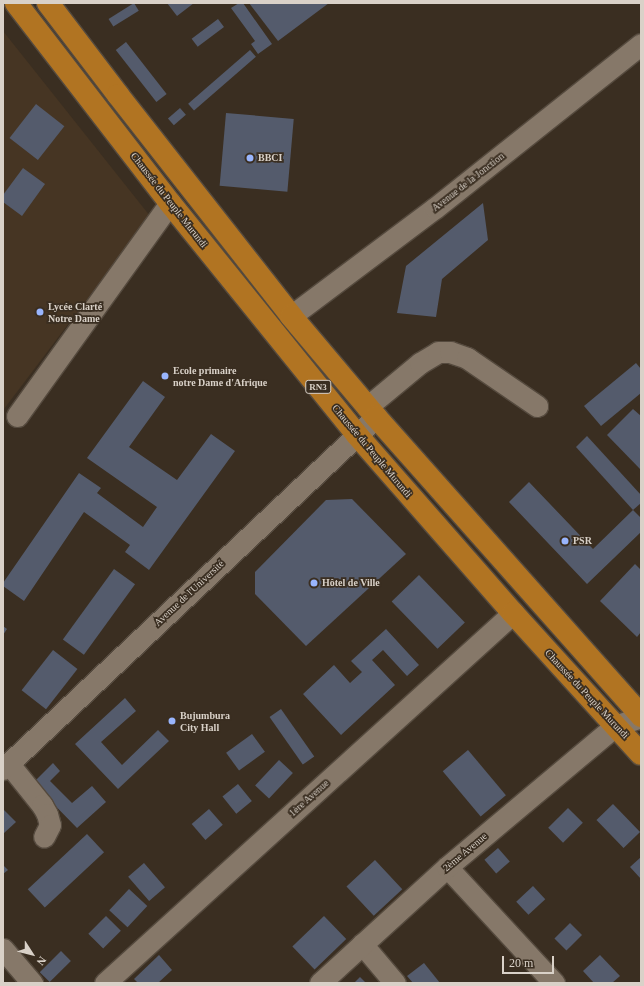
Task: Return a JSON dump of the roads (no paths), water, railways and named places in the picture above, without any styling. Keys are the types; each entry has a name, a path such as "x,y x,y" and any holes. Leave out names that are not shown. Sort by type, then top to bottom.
{"highway":[{"name":"Chaussée du Peuple Murundi","path":"16,3 170,202 357,434 513,613 641,754"},
{"name":"RN3","path":"48,3 122,101 291,316 371,412 641,716"}],"street":[{"name":"Avenue de la Jonction","path":"291,316 435,208 641,44"},
{"path":"17,416 170,202"},
{"name":"Avenue de l'Université","path":"6,767 357,434 371,412 420,363 438,352 450,352 467,358 537,406"},
{"name":"1ère Avenue","path":"105,983 513,613"},
{"path":"615,726 641,716"},
{"name":"2ème Avenue","path":"320,983 447,867 615,726"},
{"path":"6,767 42,805 47,814 50,825 44,837"},
{"path":"447,867 554,983"},
{"path":"362,944 395,983"},
{"path":"3,949 32,983"}],"place":[{"name":"BBCI","path":"250,158"},
{"name":"Lycée Clarté Notre Dame","path":"40,312"},
{"name":"Ecole primaire notre Dame d'Afrique","path":"165,376"},
{"name":"PSR","path":"565,541"},
{"name":"Hôtel de Ville","path":"314,583"},
{"name":"Bujumbura City Hall","path":"172,721"}]}
